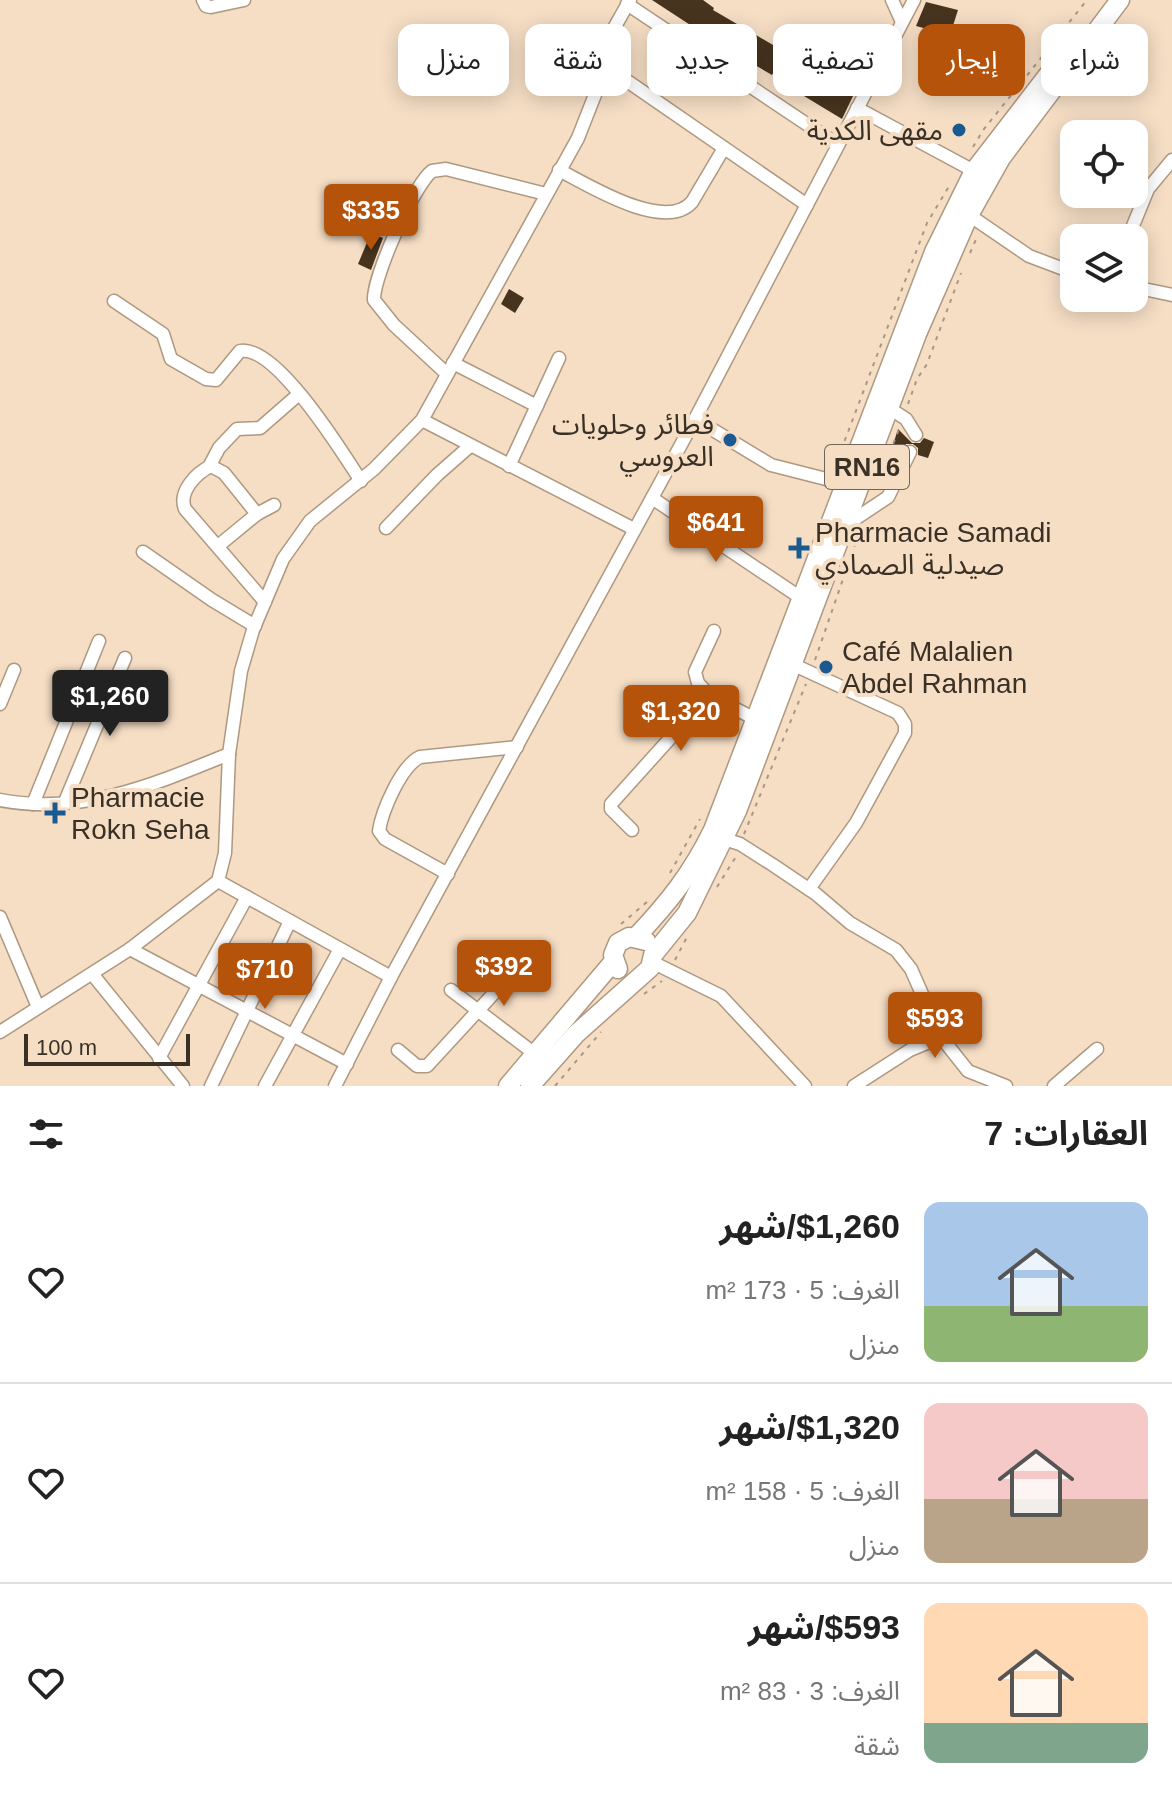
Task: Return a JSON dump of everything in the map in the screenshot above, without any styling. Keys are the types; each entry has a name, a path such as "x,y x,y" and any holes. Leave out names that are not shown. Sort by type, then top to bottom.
{"highway":[{"name":"RN16","path":"508,1086 614,961 618,943 636,937 672,899 701,854 801,598 838,484 968,168 1106,0"},
{"name":"RN16","path":"530,1086 576,1034 650,968 653,959 687,913 724,839 889,408 969,215 1001,158 1120,0"},
{"path":"636,937 648,943 653,959"},
{"path":"614,961 626,975 639,976"}],"street":[{"path":"203,0 206,6 211,7 244,0"},
{"path":"892,0 902,22"},
{"path":"335,1086 391,977 695,419 914,0"},
{"path":"616,24 628,2 838,145"},
{"path":"631,84 807,205"},
{"path":"0,1032 93,975 218,881 227,828 229,754 241,671 255,626 283,559 304,529 361,481 422,420 585,125 594,96"},
{"path":"857,108 968,168"},
{"path":"559,170 595,189 645,209 679,212 692,202 724,148"},
{"path":"1134,224 1148,189 1172,160"},
{"path":"537,406 450,368 401,333 374,300 377,277 420,185 432,171 446,169 546,194"},
{"path":"969,215 1029,256 1060,268"},
{"path":"1148,290 1172,295"},
{"path":"114,301 163,334 171,359 206,379 216,380 236,355 250,350 263,356 278,368 299,394 361,481"},
{"path":"509,466 559,358"},
{"path":"265,602 182,503 186,489 209,467 219,448 237,429 260,428 299,394"},
{"path":"889,408 906,419 916,435"},
{"path":"695,419 771,465 838,484"},
{"path":"422,420 634,529"},
{"path":"386,528 470,446"},
{"path":"846,525 888,497 910,452"},
{"path":"209,467 224,473 257,514"},
{"path":"652,498 801,598"},
{"path":"218,546 257,514 274,505"},
{"path":"143,552 255,626"},
{"path":"714,631 695,672 698,683 709,695 755,719"},
{"path":"33,804 99,641"},
{"path":"64,804 125,658"},
{"path":"792,664 898,713 905,724 905,733 856,823 809,889"},
{"path":"0,704 14,670"},
{"path":"632,830 611,809 611,804 709,695"},
{"path":"448,874 385,839 379,831 381,818 396,787 410,762 420,757 517,747"},
{"path":"0,800 64,804 107,798 154,784 229,754"},
{"path":"724,839 740,844 809,889 850,923 896,950 906,959 941,1037 968,1071 1006,1086"},
{"path":"218,881 391,977"},
{"path":"159,1058 247,897"},
{"path":"0,917 38,1007"},
{"path":"211,1086 290,921"},
{"path":"130,949 347,1064"},
{"path":"265,1086 340,949"},
{"path":"653,959 721,996 805,1086"},
{"path":"93,975 183,1086"},
{"path":"398,1050 417,1066 427,1066 507,979"},
{"path":"451,990 535,1054"},
{"path":"854,1086 910,1050 941,1037"},
{"path":"1054,1086 1097,1049"}],"path":[{"path":"838,484 927,223 968,168 984,129 1087,0"},
{"path":"666,880 704,813"},
{"path":"611,932 646,903"}],"building":[{"path":"652,0 703,0 713,10 737,24 689,24"},
{"path":"926,2 958,10 954,24 916,26"},
{"path":"757,36 773,45 772,75 757,66"},
{"path":"804,96 853,96 842,119"},
{"path":"371,233 383,238 371,270 358,264"},
{"path":"509,289 524,298 515,313 501,304"},
{"path":"898,429 912,443 920,443 924,438 934,442 928,458 918,455 918,448 913,444 906,444 902,449 893,445"}],"place":[{"name":"مقهى الكدية","path":"959,130"},
{"name":"فطائر وحلويات العروسي","path":"730,440"},
{"name":"Pharmacie Samadi صيدلية الصمادي","path":"799,548"},
{"name":"Café Malalien Abdel Rahman","path":"826,667"},
{"name":"Pharmacie Rokn Seha","path":"55,813"}]}
